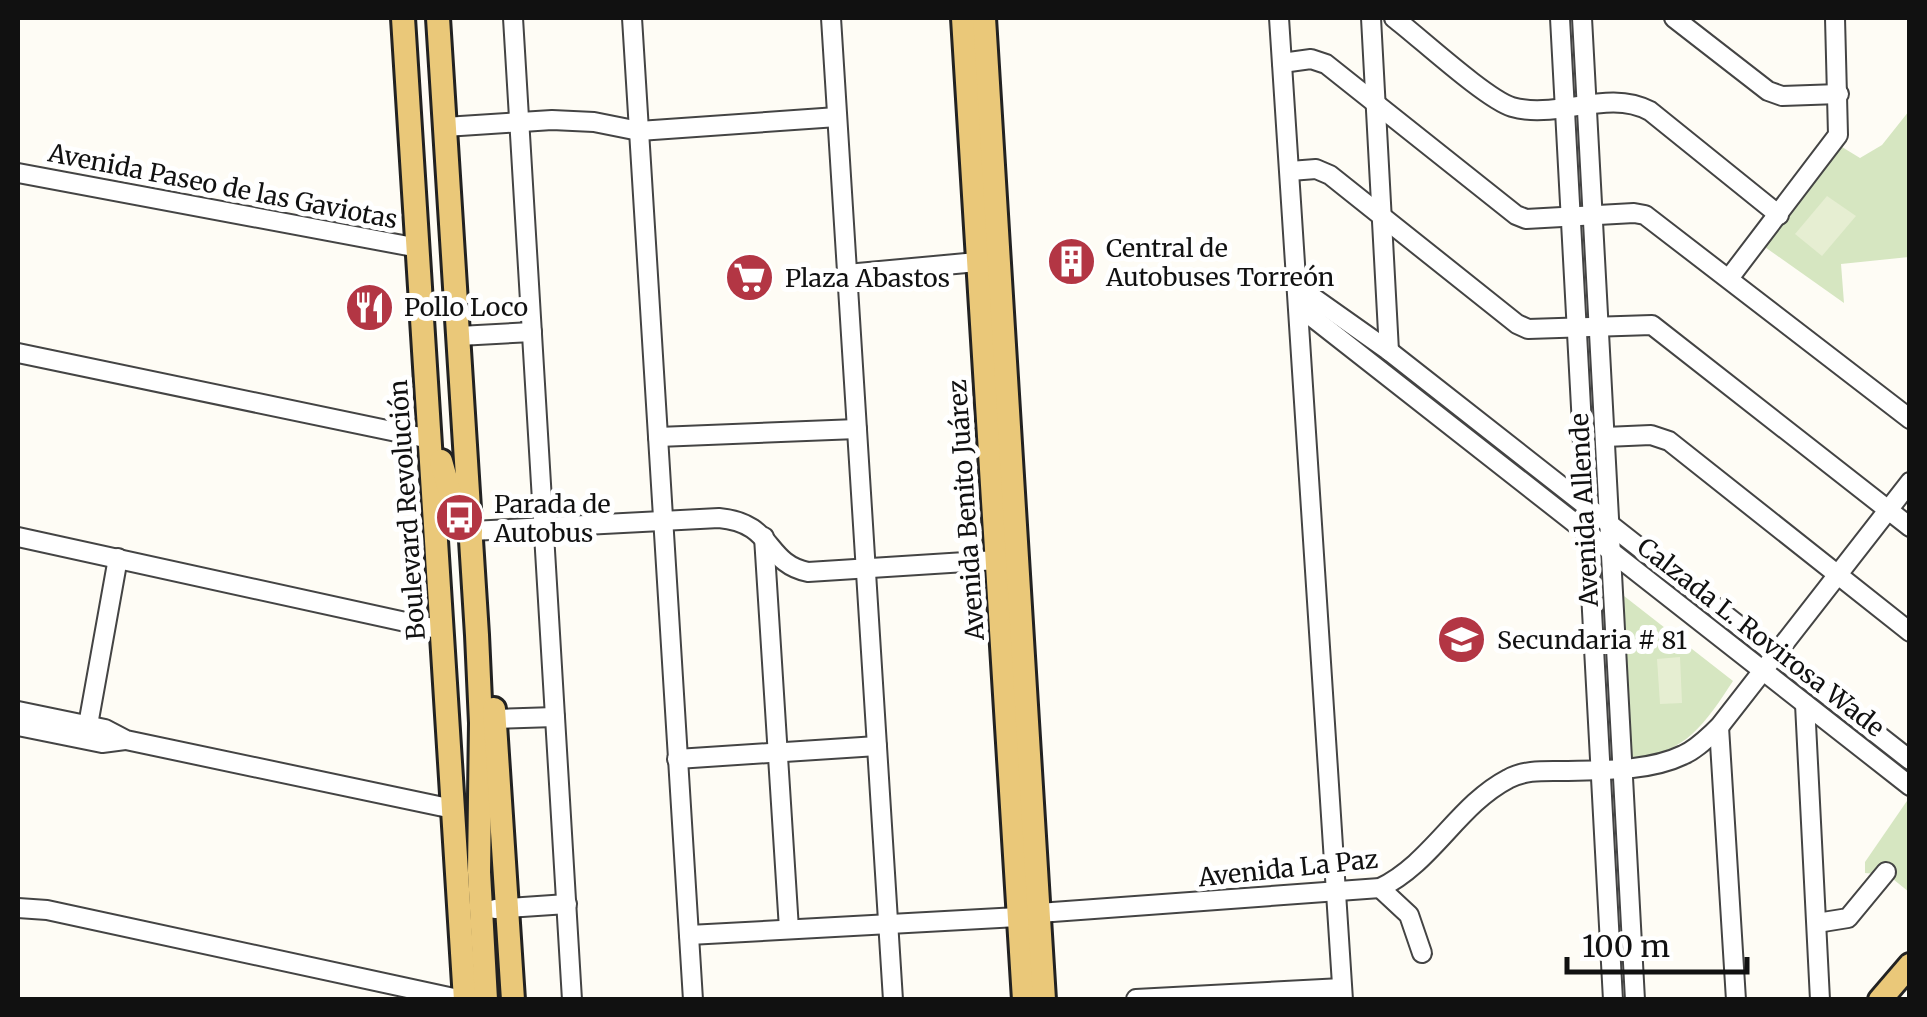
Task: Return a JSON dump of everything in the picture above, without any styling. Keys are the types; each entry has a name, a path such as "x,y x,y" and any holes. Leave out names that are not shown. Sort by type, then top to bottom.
{"main road":[{"name":"Boulevard Revolución","path":"403,18 464,1000"},
{"path":"438,18 472,531 481,723 478,798 486,1000"},
{"name":"Avenida Benito Juárez","path":"963,18 997,560 1015,676"},
{"name":"Avenida Benito Juárez","path":"984,18 1006,362 1015,676 1029,915 1044,1000"},
{"path":"419,248 434,254 442,266 449,317 459,336"},
{"path":"999,250 976,262 991,288 996,344 1006,362"},
{"path":"430,439 440,458 454,508 484,554 495,719 502,1000"},
{"path":"447,704 462,763 490,836 514,1000"},
{"name":"Avenida Benito Juárez","path":"1024,1000 1029,915"},
{"path":"1880,1000 1910,966"}],"street":[{"path":"513,18 572,1000"},
{"path":"632,18 693,1000"},
{"path":"831,18 892,1000"},
{"path":"1136,999 1343,994 1314,602 1279,18"},
{"path":"1371,18 1389,351"},
{"path":"1394,18 1508,106 1565,108 1634,102 1779,215"},
{"name":"Avenida Allende","path":"1560,18 1613,1000"},
{"name":"Avenida Allende","path":"1582,18 1635,1000"},
{"path":"1674,18 1768,91 1782,96 1839,94"},
{"path":"1730,278 1834,143 1840,126 1835,18"},
{"path":"1282,63 1311,60 1326,64 1516,215 1526,219 1645,215 1910,419"},
{"path":"445,127 574,120 639,131 837,116"},
{"path":"1290,171 1324,171 1382,213 1517,324 1540,330 1652,326 1910,527"},
{"name":"Avenida Paseo de las Gaviotas","path":"18,175 419,248"},
{"path":"847,274 976,262"},
{"name":"Calzada L. Rovirosa Wade","path":"1296,286 1389,351 1910,760"},
{"name":"Calzada L. Rovirosa Wade","path":"1298,306 1910,786"},
{"path":"459,336 532,332"},
{"path":"18,353 430,439"},
{"path":"658,437 857,429"},
{"path":"1605,438 1652,435 1669,441 1910,632"},
{"name":"Avenida La Paz","path":"689,935 1029,915 1380,888 1410,870 1489,791 1510,777 1530,772 1623,768 1684,755 1719,727 1910,482"},
{"path":"472,531 740,520 764,537 787,565 808,572 997,560"},
{"path":"18,536 442,630"},
{"path":"764,537 789,929"},
{"path":"88,726 118,558"},
{"path":"1805,704 1820,1000"},
{"path":"18,711 105,729 126,740 454,810"},
{"path":"495,719 555,717"},
{"path":"18,726 102,744 126,740"},
{"path":"1719,727 1736,1000"},
{"path":"678,759 877,746"},
{"path":"1816,924 1848,918 1886,872"},
{"path":"1380,888 1409,916 1422,953"},
{"path":"18,895 47,910"},
{"path":"501,908 567,904"},
{"path":"18,908 47,910 464,1000"}],"green space":[{"path":"1909,111 1909,257 1841,264 1844,303 1762,245 1842,147 1860,158 1882,145"},
{"path":"1827,196 1856,216 1822,256 1795,234"},
{"path":"1624,596 1733,681 1703,723 1680,743 1650,755 1631,757"},
{"path":"1680,657 1682,703 1660,704 1657,659"},
{"path":"1909,798 1909,892 1888,875 1865,873 1865,862"}],"place":[{"name":"Central de Autobuses Torreón","path":"1071,262"},
{"name":"Plaza Abastos","path":"750,278"},
{"name":"Pollo Loco","path":"369,307"},
{"name":"Parada de Autobus","path":"459,518"},
{"name":"Secundaria # 81","path":"1462,640"}]}
